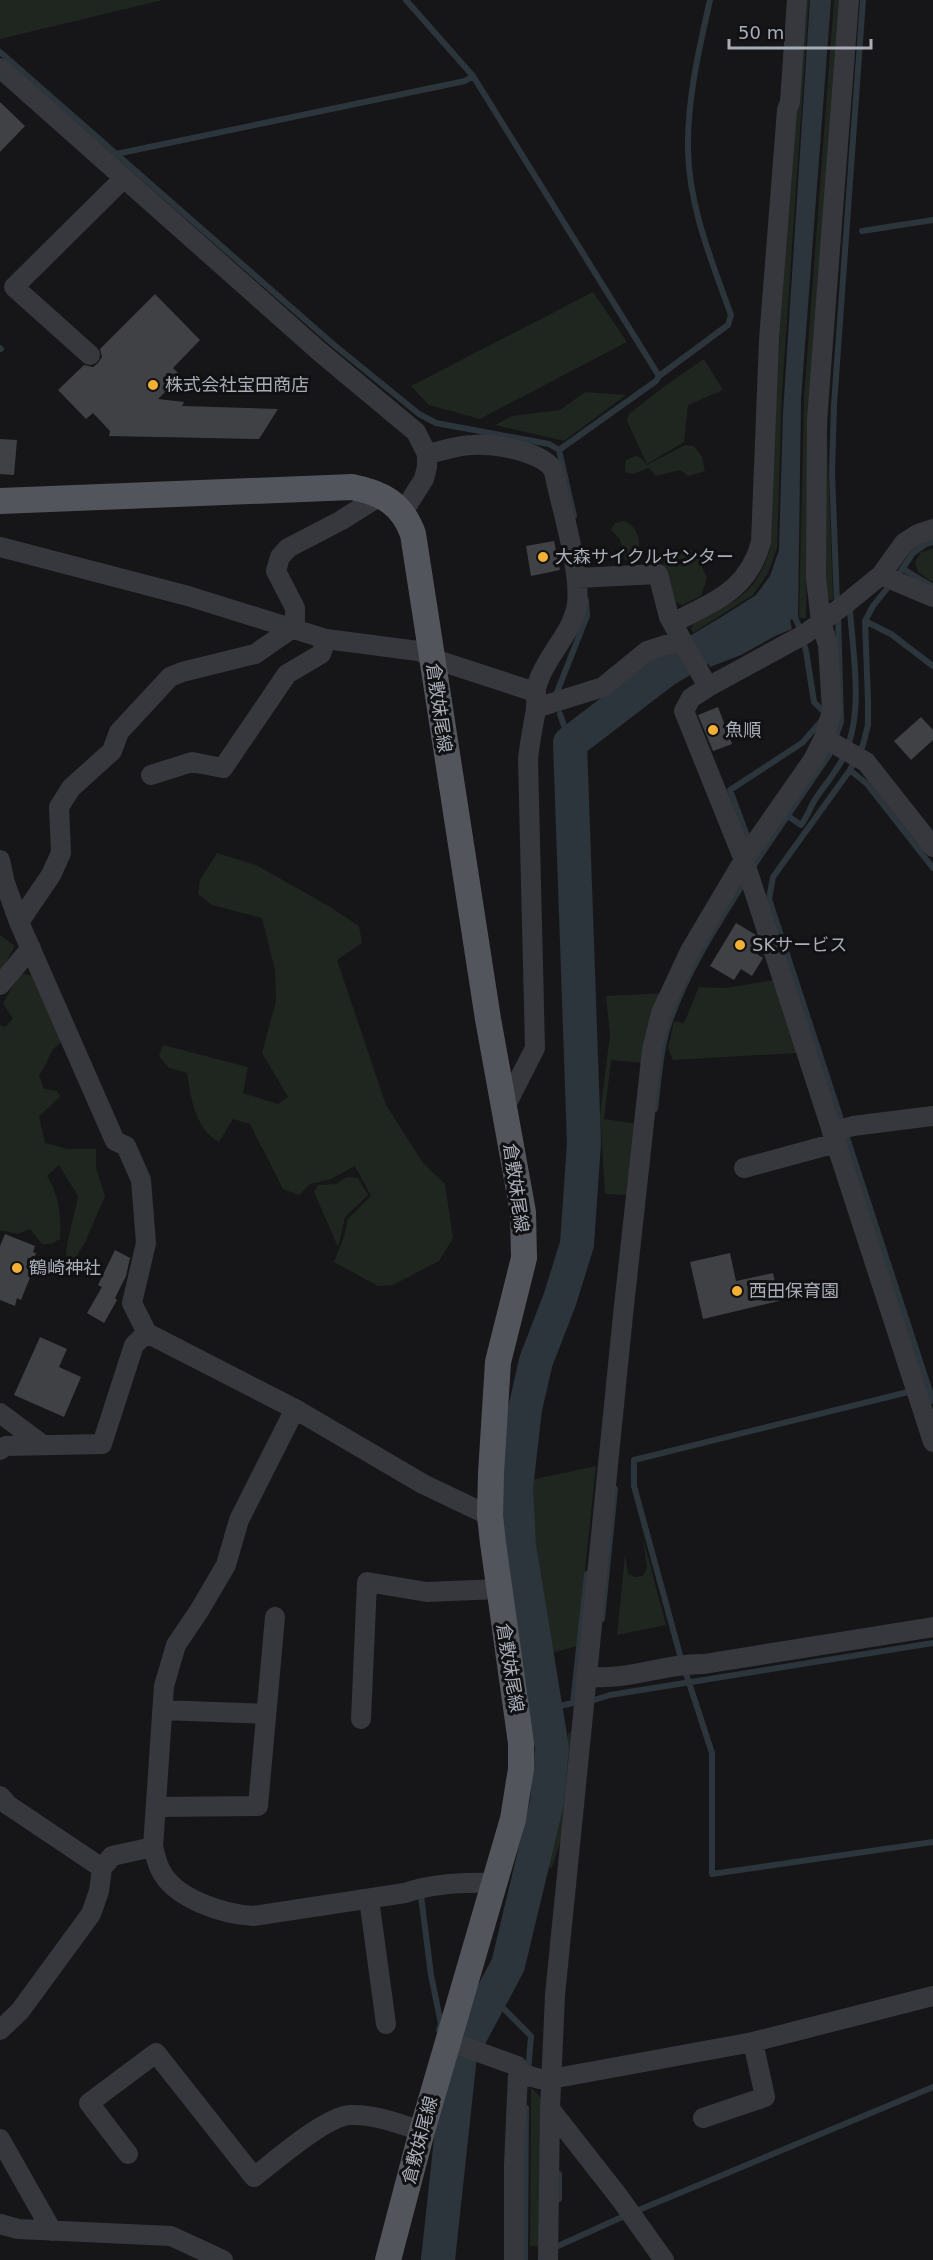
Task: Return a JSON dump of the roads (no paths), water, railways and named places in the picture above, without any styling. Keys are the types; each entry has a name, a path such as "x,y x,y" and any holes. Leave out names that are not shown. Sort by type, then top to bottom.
{"main road":[{"path":"0,501 341,487 362,489 381,496 403,512"},
{"name":"倉敷妹尾線","path":"388,2260 422,2131 453,2042 513,1819 521,1769 521,1743 498,1589 490,1516 498,1362 524,1258 523,1212 503,1111 413,534 403,512"}],"street":[{"path":"0,547 188,596 326,639 418,651 536,700 603,687 646,651 684,644 737,587 754,564 761,542 769,340 797,0"},
{"path":"514,2260 514,2166 542,2077 555,1995 592,1677 622,1315 652,1050 662,1013 690,951 749,852 827,739 832,711 828,645 819,623 816,578 817,409 849,0"},
{"path":"0,68 320,352 416,432 428,454 427,467 424,479 403,512"},
{"path":"90,355 14,287 124,178"},
{"path":"428,454 472,445 485,445 527,453 549,463 554,472 583,578 571,623 538,679 530,732 528,759 535,1048 503,1111"},
{"path":"20,922 51,875 61,853 59,807 71,788 112,751 119,732 170,677 255,654 291,629 296,620 296,608 276,572 280,557 288,548 381,496"},
{"path":"933,529 918,534 904,543 890,578 819,623 708,687 692,698 684,711 749,852 834,1138 933,1442"},
{"path":"583,578 658,574 666,606 708,687"},
{"path":"890,578 933,597"},
{"path":"151,775 192,762 223,768 287,674 321,654 326,639"},
{"path":"827,739 866,762 933,847"},
{"path":"0,860 5,883 20,922 115,1142 126,1146 141,1180 146,1243 132,1303 147,1333 295,1409 423,1484 490,1516"},
{"path":"0,985 31,948"},
{"path":"744,1168 834,1138 853,1126 933,1116"},
{"path":"0,1450 6,1446 102,1444 134,1345 147,1333"},
{"path":"295,1409 239,1520 226,1565 176,1645 164,1686 162,1710 153,1847 160,1869 167,1881 213,1909 234,1915 253,1916 405,1893 425,1886 475,1882 494,1883"},
{"path":"0,1413 42,1445"},
{"path":"361,1719 367,1582 427,1592 498,1589"},
{"path":"156,1807 258,1806 275,1617"},
{"path":"592,1677 616,1678 682,1665 704,1664 933,1627"},
{"path":"162,1710 266,1714"},
{"path":"0,1796 8,1805 102,1868"},
{"path":"0,2030 20,2011 91,1914 99,1891 102,1868 112,1856 153,1847"},
{"path":"369,1899 386,2024"},
{"path":"453,2042 542,2077 753,2042 933,1996"},
{"path":"703,2118 765,2097 753,2042"},
{"path":"128,2154 89,2103 156,2053 254,2176 328,2122 348,2115 378,2118 422,2131"},
{"path":"542,2077 557,2118 664,2260"},
{"path":"548,2260 557,2118"},
{"path":"0,2139 52,2231"},
{"path":"0,2224 18,2229 171,2236 223,2260"}],"waterway":[{"path":"406,0 473,76 659,376"},
{"path":"559,450 656,381 659,376 728,325 731,315 709,255 697,213 689,171 688,131 692,93 710,0"},
{"path":"837,604 832,472 834,405 863,0"},
{"path":"0,52 333,344 419,414 436,423 549,444 559,450 574,516"},
{"path":"116,154 465,81 473,76"},
{"path":"862,231 933,220"},
{"path":"933,542 913,553 873,606 865,621 868,725 863,745 850,770 773,877 769,899 933,1401"},
{"path":"903,569 933,587"},
{"path":"557,692 587,616 586,600"},
{"path":"788,816 801,825 842,760 849,743 856,686 850,610"},
{"path":"750,844 730,790 802,743 824,718 824,712 814,702 806,651 792,612"},
{"path":"754,865 829,755 841,722 838,614"},
{"path":"865,621 891,634 933,666"},
{"path":"438,2260 460,2055 508,1965 547,1802 552,1748 519,1546 516,1488 525,1409 536,1361 560,1299 577,1244 584,1143 570,743 664,671 741,625"},
{"path":"560,714 570,743"},
{"path":"850,770 867,784 933,868"},
{"path":"655,1109 664,1040 678,1000 703,949 743,884"},
{"path":"908,1392 634,1460 634,1486 680,1655 712,1753 712,1874 933,1842"},
{"path":"602,1619 615,1489"},
{"path":"546,1709 573,1703 587,1574"},
{"path":"594,1700 610,1695 933,1643"},
{"path":"421,1896 431,1975 441,2024 439,2030"},
{"path":"491,1996 531,2036 528,2073"},
{"path":"558,2246 933,2087"},
{"path":"525,2260 526,2108"},
{"path":"559,2174 559,2199"}],"place":[{"name":"株式会社宝田商店","path":"153,385"},
{"name":"大森サイクルセンター","path":"543,557"},
{"name":"魚順","path":"713,730"},
{"name":"SKサービス","path":"740,945"},
{"name":"鶴崎神社","path":"17,1268"},
{"name":"西田保育園","path":"737,1291"}]}
